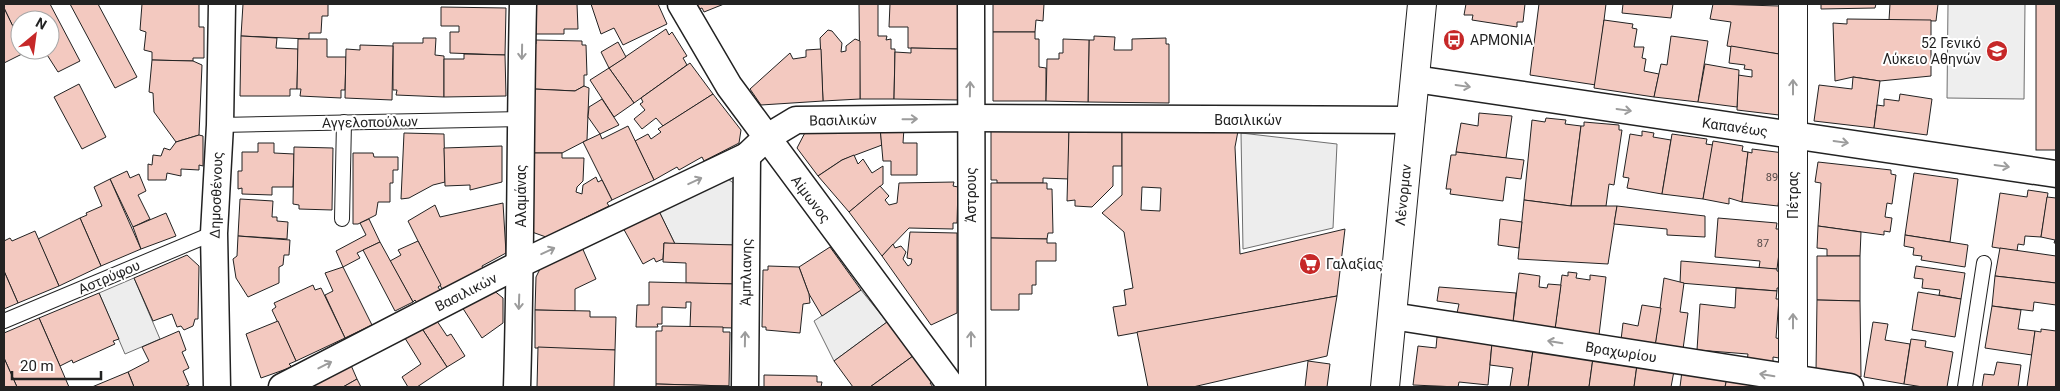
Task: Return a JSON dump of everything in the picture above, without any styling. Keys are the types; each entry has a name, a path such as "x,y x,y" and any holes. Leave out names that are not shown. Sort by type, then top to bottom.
{"main road":[{"name":"Λένορμαν","path":"1385,387 1422,4"},
{"name":"Πέτρας","path":"1793,4 1793,383"}],"street":[{"name":"Δημοσθένους","path":"217,387 214,233 220,125 222,4"},
{"name":"Αλαμάνας","path":"517,387 524,4"},
{"name":"Αίμωνος","path":"681,4 729,86 952,387"},
{"name":"Άστρους","path":"971,4 972,387"},
{"name":"Καπανέως","path":"1415,79 2056,174"},
{"name":"Βασιλικών","path":"282,387 520,264 747,156 766,138 796,120 970,118 1411,120"},
{"name":"Άμπλιανης","path":"744,387 747,156"},
{"name":"Βραχωρίου","path":"1392,316 1793,383 1850,387"}],"lane":[{"name":"Αγγελοπούλων","path":"220,125 521,119"},
{"path":"342,219 344,122"},
{"name":"Αστρύφου","path":"4,321 214,233"},
{"path":"1965,387 1984,263"}],"shaded area":[{"path":"1948,4 2025,4 2024,99 1947,98"},
{"path":"1241,133 1337,144 1333,228 1243,249"},
{"path":"721,174 739,187 737,245 675,244 657,207"},
{"path":"134,278 160,339 125,354 99,293"},
{"path":"861,290 887,322 834,361 814,321"}],"building":[{"path":"4,4 50,4 53,10 10,10 10,20"},
{"path":"70,4 98,4 137,77 115,88"},
{"path":"142,4 199,4 199,27 204,27 204,58 193,58 193,61 152,60 152,52 144,50 146,32 140,30"},
{"path":"243,4 328,4 328,16 322,16 321,33 309,33 309,39 241,36"},
{"path":"535,4 577,4 578,29 564,29 564,34 534,34"},
{"path":"591,4 658,4 667,24 623,45 614,28 601,34"},
{"path":"695,4 724,4 704,12 702,8 697,10"},
{"path":"859,4 878,4 878,36 887,36 886,40 891,39 891,49 895,49 894,99 860,99"},
{"path":"890,4 958,4 958,49 908,48 908,27 889,27"},
{"path":"993,4 1044,4 1043,21 1036,20 1035,32 993,32"},
{"path":"1466,4 1525,4 1523,22 1517,22 1517,27 1472,20 1473,15 1464,15"},
{"path":"1539,4 1606,4 1596,85 1530,75"},
{"path":"1623,4 1673,4 1671,18 1622,13"},
{"path":"1713,4 1779,6 1779,54 1727,46 1731,22 1710,19"},
{"path":"1821,4 1876,4 1875,8 1821,9"},
{"path":"1890,4 1938,4 1936,21 1889,20"},
{"path":"2036,4 2056,4 2056,150 2036,150"},
{"path":"441,7 506,8 505,55 450,53 450,32 459,32 459,26 441,26"},
{"path":"4,8 10,20 10,60 4,63"},
{"path":"1847,19 1931,20 1931,76 1880,81 1853,77 1835,81 1833,23 1847,24"},
{"path":"1604,20 1633,24 1632,28 1637,29 1634,47 1644,47 1642,58 1646,59 1644,71 1659,74 1654,97 1594,88"},
{"path":"60,23 80,61 58,72 50,60 60,60"},
{"path":"666,29 669,35 672,32 687,56 683,58 687,65 634,103 609,68"},
{"path":"828,30 832,31 842,43 841,52 846,51 846,46 855,39 860,41 860,99 823,101 820,38"},
{"path":"993,32 1035,32 1035,39 1039,39 1039,67 1046,68 1046,101 993,101"},
{"path":"241,36 277,38 276,48 298,49 297,89 290,89 290,96 240,96"},
{"path":"1094,36 1115,37 1114,50 1132,50 1132,39 1166,38 1166,44 1169,44 1169,103 1088,102 1089,40 1094,40"},
{"path":"1671,36 1708,41 1698,102 1654,97 1661,64 1667,65"},
{"path":"423,38 436,38 435,55 444,56 444,97 396,95 397,90 393,90 393,43 423,43"},
{"path":"298,39 327,39 327,57 346,57 345,90 341,90 341,98 300,96 301,89 297,89"},
{"path":"1063,39 1089,40 1088,102 1046,101 1047,59 1059,59 1059,53 1063,53"},
{"path":"536,40 582,41 582,45 586,45 587,75 584,75 584,86 575,91 534,89 532,44 536,44"},
{"path":"618,42 626,57 609,68 601,52"},
{"path":"360,45 393,46 392,100 345,98 346,49 360,50"},
{"path":"1731,46 1779,54 1779,115 1737,110 1738,75 1752,77 1752,70 1744,69 1745,65 1729,63"},
{"path":"911,48 958,49 960,100 894,99 895,52 911,53"},
{"path":"821,49 823,101 761,105 750,89 790,53 793,59 806,57 806,50"},
{"path":"464,54 505,55 506,96 444,97 444,59 464,59"},
{"path":"152,60 193,61 202,65 199,135 176,142 154,112 153,93 149,92"},
{"path":"690,63 713,94 663,126 656,118 642,129 634,119 645,110 640,104 643,102 641,98"},
{"path":"1705,64 1739,70 1737,107 1698,102"},
{"path":"609,68 634,103 614,117 590,80"},
{"path":"1853,77 1880,81 1874,128 1814,121 1819,85 1852,89"},
{"path":"79,84 106,137 82,149 54,97"},
{"path":"584,86 589,88 587,140 562,153 532,153 534,89 575,91"},
{"path":"713,94 741,130 739,143 704,161 702,157 679,170 677,167 654,180 635,141 648,134 651,139 661,132 658,129"},
{"path":"1900,94 1932,99 1927,135 1874,128 1877,105 1884,106 1884,99 1899,101"},
{"path":"602,99 619,125 600,134 588,117 589,107"},
{"path":"1479,113 1512,116 1506,158 1456,152 1461,123 1478,126"},
{"path":"1546,118 1566,120 1565,124 1581,126 1571,206 1524,200 1532,120 1545,122"},
{"path":"1584,122 1619,125 1619,130 1622,130 1614,185 1609,184 1606,206 1571,206 1581,126 1584,126"},
{"path":"991,124 1069,129 1069,179 1043,178 1043,183 997,183 997,180 991,180"},
{"path":"809,125 880,127 882,145 842,160 818,176 797,148"},
{"path":"628,126 654,180 612,200 583,142 600,134 602,139"},
{"path":"880,127 904,128 903,143 917,143 917,175 891,175 891,161 883,161"},
{"path":"1069,129 1122,129 1122,166 1113,166 1113,186 1092,207 1075,206 1075,200 1067,201"},
{"path":"1122,129 1238,131 1235,147 1240,254 1345,229 1337,296 1118,336 1113,307 1126,305 1124,290 1133,288 1124,232 1102,213 1122,195","holes":["1142,187 1161,188 1160,211 1141,210"]},
{"path":"1642,131 1654,133 1653,137 1671,140 1662,194 1627,188 1629,178 1623,177 1630,134 1642,136"},
{"path":"404,133 444,134 445,182 433,185 409,198 401,199"},
{"path":"1672,134 1707,139 1706,144 1713,145 1703,199 1662,194"},
{"path":"199,135 203,136 203,166 199,165 199,170 181,169 181,176 167,173 166,180 148,180 148,164 152,165 153,155 161,156 164,148 170,150 176,142"},
{"path":"1713,141 1743,146 1742,151 1748,152 1742,202 1729,198 1729,204 1703,199"},
{"path":"258,143 274,143 274,153 294,154 293,187 272,187 272,195 242,194 242,188 238,189 238,171 242,171 242,152 258,152"},
{"path":"502,146 502,182 470,190 470,185 445,186 444,148"},
{"path":"294,147 333,148 332,210 299,209 299,205 293,204"},
{"path":"1752,149 1784,153 1778,206 1742,202 1748,152 1752,153"},
{"path":"1456,152 1524,160 1521,179 1506,177 1503,201 1450,194 1451,189 1446,189 1451,155 1456,155"},
{"path":"353,153 373,153 374,157 398,157 398,170 393,170 393,183 390,183 390,202 378,202 376,215 358,224 353,224"},
{"path":"532,153 562,153 562,158 584,158 583,181 577,187 576,192 582,194 583,185 596,177 598,182 602,180 612,200 607,203 609,206 546,237 532,232"},
{"path":"854,155 858,164 863,159 872,173 883,166 883,184 849,212 818,176 842,160"},
{"path":"1818,162 1891,170 1891,174 1896,175 1892,204 1887,203 1885,217 1892,218 1890,232 1884,231 1884,235 1818,226 1821,183 1815,182"},
{"path":"127,171 130,178 139,174 146,191 138,195 150,219 133,227 110,179"},
{"path":"1914,173 1958,179 1950,242 1905,235"},
{"path":"110,179 141,249 101,266 80,218 87,215 86,213 102,206 94,187"},
{"path":"954,182 953,186 958,187 957,223 953,223 953,229 909,228 882,256 849,212 880,186 889,196 885,200 889,205 897,203 899,183"},
{"path":"991,183 1047,183 1047,189 1052,189 1053,233 1048,233 1047,239 991,238"},
{"path":"2028,190 2048,193 2041,237 2025,236 2024,245 2018,244 2017,251 1992,247 2000,193 2027,197"},
{"path":"2047,197 2056,198 2056,243 2054,243 2055,240 2041,237"},
{"path":"240,199 273,201 272,217 277,217 277,221 288,222 287,239 238,236"},
{"path":"1524,200 1571,206 1617,206 1608,264 1518,259"},
{"path":"503,203 506,253 482,266 483,269 442,289 408,221 435,205 440,217"},
{"path":"1617,206 1705,216 1705,237 1667,235 1667,229 1614,224"},
{"path":"657,207 675,244 664,243 663,259 656,262 654,258 643,264 622,226"},
{"path":"166,213 176,236 141,249 133,227"},
{"path":"80,218 101,266 59,286 38,239"},
{"path":"1718,218 1777,223 1776,229 1782,229 1777,269 1759,268 1760,261 1715,257"},
{"path":"369,219 380,242 357,253 360,258 343,267 336,251 366,235 360,223"},
{"path":"1500,219 1522,222 1519,248 1498,245"},
{"path":"1818,226 1861,232 1860,256 1827,256 1827,249 1817,248"},
{"path":"35,231 59,286 18,303 4,271 4,241 10,238 12,241"},
{"path":"910,232 957,233 957,313 931,325 882,256 893,244 895,248 901,246 906,252 903,259 908,266 911,264 912,259 907,258"},
{"path":"1905,235 1968,245 1965,267 1921,260 1922,256 1913,255 1914,248 1904,246"},
{"path":"238,236 290,240 289,255 284,255 283,265 279,267 279,283 248,297 236,278 233,259 237,256"},
{"path":"991,238 1047,239 1047,243 1056,243 1056,261 1036,261 1036,285 1032,285 1032,294 1019,294 1019,310 991,310"},
{"path":"418,241 441,285 438,287 440,290 417,303 415,300 413,302 390,261 401,255 398,250"},
{"path":"380,242 413,302 395,311 363,250"},
{"path":"664,243 737,245 736,284 686,283 686,263 663,262"},
{"path":"581,245 596,279 575,289 575,311 535,310 536,277 543,263"},
{"path":"830,247 861,290 822,316 809,294 799,267"},
{"path":"2000,248 2056,256 2056,283 1995,276"},
{"path":"187,255 199,266 198,319 195,319 193,326 184,330 181,326 177,327 172,314 153,321 134,278"},
{"path":"1817,256 1860,256 1860,301 1817,300"},
{"path":"1681,261 1777,269 1777,271 1782,272 1781,288 1777,288 1777,291 1680,283"},
{"path":"768,266 799,267 809,294 810,303 803,304 800,333 766,330 766,327 762,327 763,270 768,270"},
{"path":"1916,266 1965,273 1961,299 1939,295 1940,290 1922,288 1923,279 1914,278"},
{"path":"343,267 372,325 345,338 325,295 333,291 325,273"},
{"path":"4,271 18,303 4,309"},
{"path":"1568,272 1577,273 1576,278 1590,280 1590,275 1606,277 1599,335 1555,329 1562,275 1568,276"},
{"path":"1519,273 1540,276 1539,287 1547,288 1548,284 1561,285 1555,329 1513,322"},
{"path":"1995,276 2056,283 2056,305 2034,302 2033,311 1992,306"},
{"path":"1664,278 1684,283 1680,312 1688,313 1683,349 1655,346"},
{"path":"649,282 736,284 735,328 690,327 691,302 686,302 686,308 662,307 662,324 657,324 658,327 636,327 637,305 649,305"},
{"path":"313,285 315,290 321,288 345,338 296,361 272,310 276,307 274,303"},
{"path":"1439,287 1516,293 1513,322 1457,313 1459,304 1437,301"},
{"path":"1736,288 1777,291 1776,299 1779,299 1776,338 1781,339 1779,358 1773,357 1773,362 1747,361 1748,354 1697,350 1700,304 1735,308"},
{"path":"492,289 503,298 503,323 482,338 462,307"},
{"path":"1918,292 1961,299 1955,337 1912,330"},
{"path":"99,293 119,339 113,341 115,344 73,363 72,360 60,366 39,318"},
{"path":"1337,296 1327,356 1193,387 1148,387 1137,332"},
{"path":"1817,300 1860,301 1861,377 1816,371"},
{"path":"1642,305 1661,308 1655,346 1621,340 1623,323 1638,326"},
{"path":"1992,306 2021,310 2018,329 2035,331 2032,355 1985,348"},
{"path":"535,310 590,311 590,317 616,317 615,350 535,348"},
{"path":"433,315 447,336 451,334 465,356 447,367 419,324"},
{"path":"39,318 69,387 17,387 4,358 4,333"},
{"path":"278,321 296,361 289,364 292,367 261,378 246,334"},
{"path":"887,322 913,356 870,387 853,387 834,361"},
{"path":"1873,322 1888,324 1885,340 1910,344 1904,384 1864,377"},
{"path":"419,324 447,367 417,387 408,387 402,377 421,364 403,335"},
{"path":"662,326 723,327 723,332 730,332 729,386 656,384 656,331 662,331"},
{"path":"2041,329 2056,331 2056,387 2027,387 2035,331 2041,332"},
{"path":"179,331 186,350 182,352 189,368 183,371 189,385 184,387 134,387 128,372 149,361 142,347"},
{"path":"1437,337 1492,343 1488,385 1459,382 1458,387 1413,385 1418,346 1436,348"},
{"path":"1911,339 1926,341 1925,347 1953,352 1947,387 1923,387 1904,384"},
{"path":"1492,343 1533,350 1528,387 1510,387 1513,368 1490,365"},
{"path":"538,347 615,350 614,387 537,387"},
{"path":"1533,350 1593,358 1589,387 1528,387"},
{"path":"913,356 932,382 930,383 933,387 870,387"},
{"path":"4,358 17,387 4,387"},
{"path":"1593,358 1637,365 1634,387 1589,387"},
{"path":"1308,361 1330,364 1327,387 1305,387"},
{"path":"1997,362 2021,365 2018,387 1982,387 1984,374 1994,375"},
{"path":"350,363 357,379 343,387 311,387 310,384"},
{"path":"1637,365 1674,371 1671,387 1634,387"},
{"path":"1682,371 1727,378 1725,387 1680,387"},
{"path":"128,372 134,387 92,387"},
{"path":"764,375 817,376 817,382 822,382 821,387 764,387"},
{"path":"1727,378 1780,387 1725,387"},
{"path":"357,379 361,387 343,387"},
{"path":"656,384 729,386 729,387 656,387"}],"place":[{"name":"ΑΡΜΟΝΙΑ","path":"1454,40"},
{"name":"52 Γενικό Λύκειο Αθηνών","path":"1997,51"},
{"name":"Γαλαξίας","path":"1310,264"}]}
